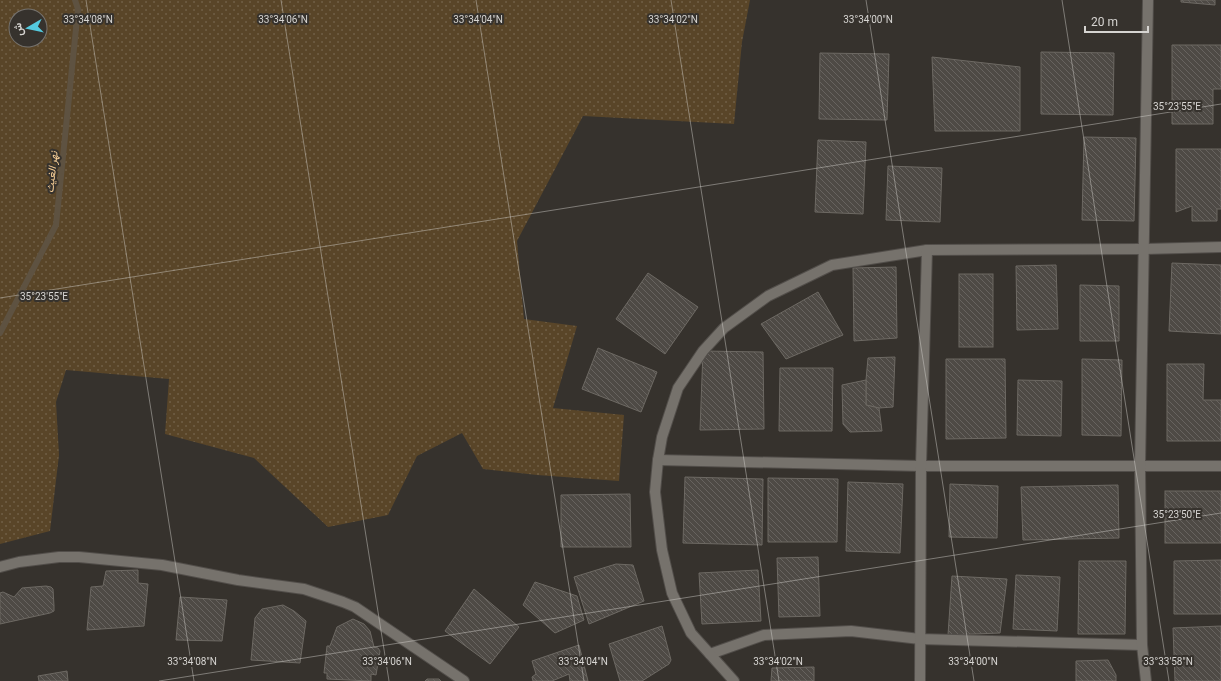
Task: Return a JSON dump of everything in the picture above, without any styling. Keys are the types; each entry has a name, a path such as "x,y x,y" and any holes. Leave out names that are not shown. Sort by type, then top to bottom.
{"street":[{"path":"1146,681 1142,645 1140,467 1148,0"},
{"path":"734,681 691,633 672,593 662,550 655,492 662,437 678,388 704,351 724,328 768,296 832,265 927,250 1144,249 1221,247"},
{"path":"920,681 921,466 927,250"},
{"path":"658,460 921,466 1221,466"},
{"path":"0,567 40,559 80,557 162,565 238,580 304,589 355,607 464,681"},
{"path":"710,654 764,635 851,631 920,639 1142,645"}],"shaded area":[{"path":"0,0 750,0 742,42 734,124 583,116 517,241 524,319 577,326 553,408 624,415 619,481 537,475 483,469 462,433 417,456 388,515 328,527 254,458 165,434 169,379 66,370 56,402 59,455 50,531 0,544"}],"building":[{"path":"1181,0 1215,0 1215,5 1181,2"},
{"path":"1172,45 1221,45 1221,89 1213,89 1213,124 1172,124"},
{"path":"1041,52 1114,53 1113,115 1041,114"},
{"path":"820,53 889,54 887,120 819,119"},
{"path":"932,57 1020,67 1020,131 935,131"},
{"path":"1084,137 1136,138 1134,221 1082,220"},
{"path":"818,140 866,142 863,214 815,212"},
{"path":"1176,149 1221,149 1221,209 1217,209 1217,221 1192,221 1192,206 1176,212"},
{"path":"888,166 942,168 940,222 886,220"},
{"path":"1172,263 1221,265 1221,334 1169,331"},
{"path":"1056,265 1058,329 1017,330 1016,266"},
{"path":"896,267 897,338 854,341 853,268"},
{"path":"648,273 698,307 665,354 616,319"},
{"path":"959,274 993,274 993,347 959,347"},
{"path":"1080,285 1119,286 1119,341 1080,341"},
{"path":"818,292 843,335 786,359 761,324"},
{"path":"598,348 657,372 641,412 582,389"},
{"path":"703,351 763,352 764,429 700,430"},
{"path":"895,357 893,407 879,408 866,405 868,358"},
{"path":"946,359 1005,359 1006,438 946,439"},
{"path":"1082,359 1122,360 1121,436 1082,435"},
{"path":"1167,364 1204,364 1203,400 1221,400 1221,441 1167,441"},
{"path":"780,368 833,368 832,431 779,431"},
{"path":"866,380 866,405 879,408 882,431 850,432 843,424 842,385"},
{"path":"1018,380 1062,381 1061,436 1017,435"},
{"path":"685,477 763,479 762,545 683,543"},
{"path":"768,478 838,479 837,542 768,542"},
{"path":"848,482 903,484 900,553 846,551"},
{"path":"950,484 998,486 997,538 949,537"},
{"path":"1118,485 1119,538 1023,540 1021,487"},
{"path":"1165,491 1221,491 1221,543 1165,543"},
{"path":"630,494 631,547 561,547 561,495"},
{"path":"818,557 820,616 779,617 777,558"},
{"path":"1221,560 1221,614 1174,614 1174,561"},
{"path":"1079,561 1126,561 1125,634 1078,634"},
{"path":"616,564 633,565 644,601 589,624 574,577"},
{"path":"138,570 138,583 148,584 144,626 87,630 91,587 103,586 106,571"},
{"path":"758,570 761,621 702,624 699,573"},
{"path":"1016,575 1060,577 1057,631 1013,629"},
{"path":"952,576 1007,579 1000,633 948,635"},
{"path":"535,582 577,596 584,620 555,633 523,605"},
{"path":"46,586 53,589 54,611 0,624 0,593 3,592 14,597 22,588"},
{"path":"474,589 519,627 490,664 445,631"},
{"path":"180,597 227,600 222,641 176,640"},
{"path":"283,605 294,611 306,621 300,663 251,660 255,618 262,609"},
{"path":"353,619 364,624 370,631 374,647 378,648 380,651 376,675 371,674 371,681 327,679 327,673 324,673 327,646 330,646 337,627"},
{"path":"662,626 671,660 669,664 642,681 620,681 609,644"},
{"path":"1221,626 1221,681 1175,681 1173,628"},
{"path":"579,645 588,681 570,681 569,674 552,681 533,681 532,677 536,674 532,661"},
{"path":"1108,660 1116,675 1116,681 1076,681 1076,661"},
{"path":"814,667 814,681 771,681 772,668"},
{"path":"67,671 68,681 39,681 38,676"},
{"path":"427,679 439,679 441,681 425,681"}],"waterway":[{"name":"نهر الغيث","path":"0,333 56,225 78,9 75,0"}]}
